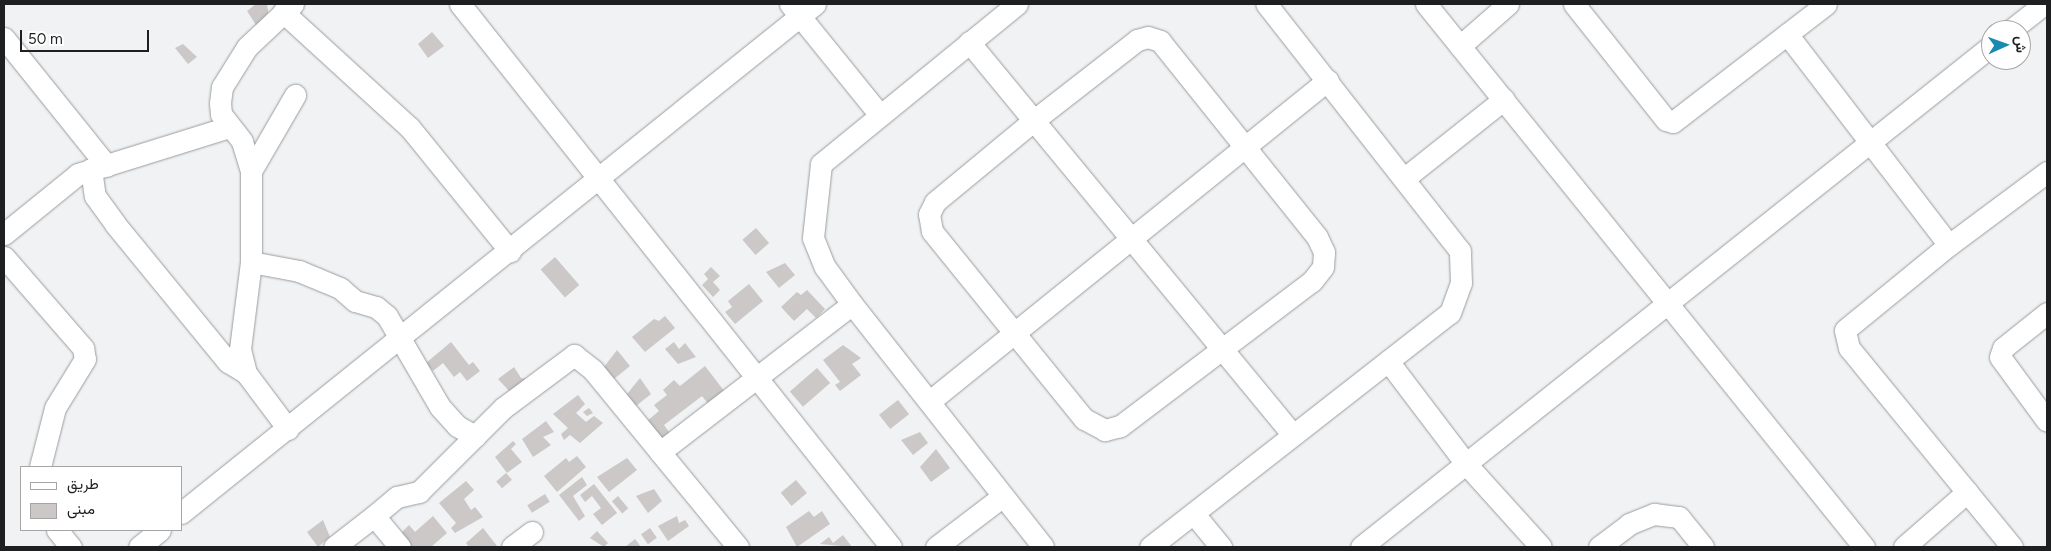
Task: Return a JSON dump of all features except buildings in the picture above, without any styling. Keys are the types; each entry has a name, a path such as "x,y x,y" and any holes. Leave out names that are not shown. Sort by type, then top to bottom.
{"street":[{"path":"460,4 892,547"},
{"path":"1016,4 821,164 813,208 813,238 825,267 852,304 1043,547"},
{"path":"1150,547 1450,313 1461,283 1460,251 1406,177 1266,4"},
{"path":"1426,4 1668,301 1864,547"},
{"path":"1460,46 1508,4"},
{"path":"1574,4 1666,120 1672,122 1826,4"},
{"path":"2024,20 2044,4"},
{"path":"246,373 240,349 251,262 251,171 242,142 221,114 222,87 247,47 288,8 410,128 510,251"},
{"path":"182,512 600,178 801,8 880,115"},
{"path":"1787,34 1949,245"},
{"path":"1148,36 1160,41 1246,144 1317,237 1324,252 1323,267 1223,348 1120,426 1105,430 1084,419 932,231 929,214 934,202 1033,121 1137,40 1148,36"},
{"path":"4,38 99,167 95,196 115,224 228,362 246,373 288,429"},
{"path":"969,42 1293,435"},
{"path":"1362,547 1467,465 1668,301 1981,54"},
{"path":"930,402 1016,334 1246,144 1328,80"},
{"path":"251,171 295,95"},
{"path":"1406,177 1504,99"},
{"path":"4,234 64,181 99,167 229,127"},
{"path":"2012,547 1845,340 1845,330 1949,245 2047,173"},
{"path":"4,257 83,348 86,359 55,408 40,466"},
{"path":"251,262 284,266 325,280 355,301 376,306 401,339 440,407 457,426 475,436"},
{"path":"660,452 756,376 852,304"},
{"path":"2047,313 2003,348 2000,357 2047,421"},
{"path":"334,547 398,497 419,492 502,408 574,355 593,370 738,547"},
{"path":"1388,361 1467,465 1540,547"},
{"path":"1904,547 1967,492"},
{"path":"936,547 1003,496"},
{"path":"1194,514 1221,547"},
{"path":"1599,547 1629,524 1654,514 1679,517 1703,547"},
{"path":"374,516 400,547"},
{"path":"58,531 71,547"},
{"path":"139,547 159,531"},
{"path":"512,547 532,532"}]}
